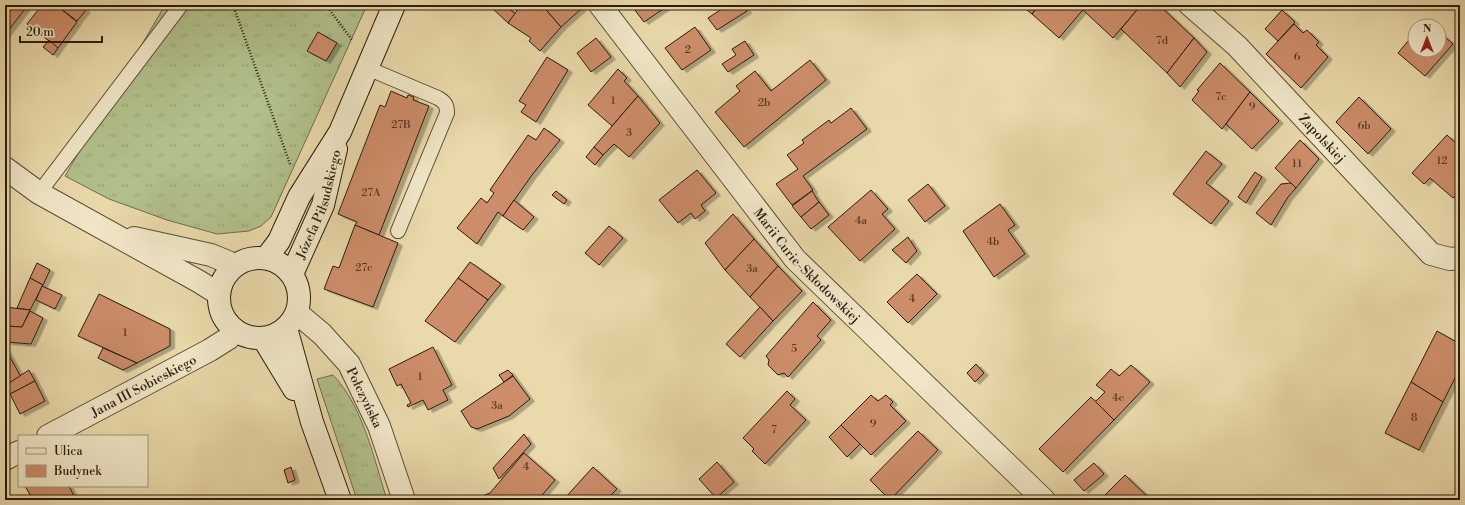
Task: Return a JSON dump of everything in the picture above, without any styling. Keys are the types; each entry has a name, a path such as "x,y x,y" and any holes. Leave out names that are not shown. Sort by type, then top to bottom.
{"street":[{"name":"Józefa Piłsudskiego","path":"267,258 279,241 299,197 340,132 394,5"},
{"name":"Marii Curie-Skłodowskiej","path":"600,5 795,259 1044,500"},
{"name":"Zapolskiej","path":"1190,5 1237,46 1431,254 1450,259 1460,258"},
{"name":"Józefa Piłsudskiego","path":"292,274 323,205 340,132"},
{"path":"5,168 39,193 117,235 219,294"},
{"path":"117,235 211,255 235,265"},
{"path":"256,257 267,258 277,261 292,274 298,286 300,300 291,321 275,335 263,338 253,338 235,330 222,314 219,294 221,283 227,273 235,265 256,257"},
{"path":"291,321 312,422 340,500"},
{"name":"Połczyńska","path":"291,321 322,334 349,364 379,426 404,500"},
{"name":"Jana III Sobieskiego","path":"50,435 210,350 229,338 235,330"},
{"path":"263,338 312,422"},
{"path":"5,459 18,452"}],"lane":[{"path":"39,193 181,5"},
{"path":"367,68 438,98 445,102 447,107 447,113 398,231"}],"path":[{"path":"233,5 292,170"},
{"path":"326,5 354,43"}],"green space":[{"path":"165,5 367,5 271,217 261,226 249,231 217,234 167,220 109,199 65,176"},
{"path":"333,375 352,402 360,417 387,500 357,500 317,379"}],"building":[{"path":"5,5 28,5 5,35"},
{"path":"42,5 56,5 77,22 58,48 27,24"},
{"path":"56,5 79,5 86,10 77,21"},
{"path":"494,5 503,5 516,14 508,23 492,8"},
{"path":"521,5 542,5 561,27 540,51 529,41 531,38 508,23"},
{"path":"542,5 579,5 581,9 561,27"},
{"path":"631,5 669,5 644,22"},
{"path":"728,5 744,5 747,11 717,30 708,18"},
{"path":"1021,5 1039,5 1032,14"},
{"path":"1039,5 1087,5 1059,38 1032,14"},
{"path":"1087,5 1141,5 1113,38 1083,10"},
{"path":"1141,5 1159,5 1194,38 1167,73 1121,29"},
{"path":"1282,10 1295,22 1278,41 1265,29"},
{"path":"1294,24 1303,33 1307,30 1319,42 1316,45 1328,57 1301,88 1266,54"},
{"path":"695,27 711,50 682,70 665,48"},
{"path":"318,32 337,43 326,61 307,51"},
{"path":"596,38 611,57 591,72 577,53"},
{"path":"1194,38 1207,52 1180,87 1167,73"},
{"path":"1447,39 1453,44 1447,51"},
{"path":"49,40 58,48 53,55 43,47"},
{"path":"745,41 754,55 728,72 722,64 736,55 732,49"},
{"path":"1407,42 1407,58 1441,58 1425,76 1398,53"},
{"path":"547,57 568,70 536,122 521,112 526,105 519,101"},
{"path":"810,60 826,80 744,147 715,112 740,91 736,86 755,71 771,91"},
{"path":"1220,63 1250,92 1222,129 1192,100 1199,91 1197,90"},
{"path":"618,69 627,78 624,81 638,96 612,126 588,105"},
{"path":"391,91 407,98 408,95 414,97 413,100 429,106 379,235 355,225 357,222 338,214 380,105 385,107"},
{"path":"1250,92 1279,121 1252,149 1226,124"},
{"path":"638,96 660,123 629,157 614,144 603,155 594,147"},
{"path":"1359,97 1391,129 1368,154 1336,122"},
{"path":"851,108 867,129 803,176 813,190 792,205 776,184 798,169 787,155 804,143 802,140 829,120 831,123"},
{"path":"544,128 560,140 532,175 503,216 498,212 477,244 457,228 481,198 487,203 494,193 490,190 528,135 536,140"},
{"path":"1447,135 1460,147 1460,191 1453,198 1430,178 1424,184 1412,173"},
{"path":"1300,140 1319,159 1296,188 1275,168"},
{"path":"594,147 603,155 595,165 586,157"},
{"path":"1206,151 1222,164 1206,183 1229,201 1211,224 1173,194"},
{"path":"697,170 716,193 701,205 705,211 695,219 691,213 678,223 659,200"},
{"path":"1255,172 1262,177 1246,203 1238,197"},
{"path":"1291,183 1296,188 1288,197 1271,225 1256,213 1281,184"},
{"path":"928,184 945,206 925,222 908,200"},
{"path":"871,190 888,209 882,214 895,229 860,261 828,227"},
{"path":"556,191 567,200 564,204 552,195"},
{"path":"812,191 819,202 801,217 792,206"},
{"path":"514,200 534,217 523,230 503,216"},
{"path":"819,202 829,215 811,229 801,217"},
{"path":"1000,204 1015,225 1008,230 1025,254 994,277 963,231"},
{"path":"733,214 754,239 725,270 705,243"},
{"path":"355,225 398,243 373,307 324,289 333,266 339,268"},
{"path":"609,226 623,238 599,265 585,253"},
{"path":"908,237 917,251 906,263 892,250"},
{"path":"754,239 778,266 750,297 725,270"},
{"path":"470,262 501,284 488,300 458,278"},
{"path":"37,263 50,270 43,285 30,278"},
{"path":"778,266 802,291 773,321 750,297"},
{"path":"917,274 937,294 908,323 887,302"},
{"path":"30,278 43,285 30,310 17,308"},
{"path":"458,278 488,300 455,342 425,321"},
{"path":"42,286 62,295 55,309 36,300"},
{"path":"99,294 170,329 170,346 137,363 78,336"},
{"path":"813,302 831,320 817,336 821,340 788,377 784,373 778,375 768,365 769,360 766,356"},
{"path":"5,307 30,310 22,327 5,326"},
{"path":"760,307 773,321 740,357 726,344"},
{"path":"30,311 43,318 31,344 7,342 5,340 5,326 22,327"},
{"path":"1437,331 1460,344 1460,368 1443,402 1411,382"},
{"path":"433,347 452,385 443,390 448,400 428,410 423,400 408,407 407,405 411,403 401,384 397,386 389,369"},
{"path":"5,348 21,377 6,385 5,383"},
{"path":"103,348 137,363 123,370 98,358"},
{"path":"976,364 984,373 975,382 967,373"},
{"path":"1131,365 1150,382 1114,420 1095,402 1105,392 1096,385 1111,369 1119,376"},
{"path":"29,370 35,381 10,394 6,385"},
{"path":"508,370 513,375 504,382 499,375"},
{"path":"513,376 530,399 509,416 477,429 471,427 461,411"},
{"path":"35,381 45,401 20,414 10,394"},
{"path":"1411,382 1443,402 1419,450 1385,433"},
{"path":"787,391 795,399 790,405 806,420 765,464 752,451 754,449 743,438"},
{"path":"871,395 878,401 886,395 893,402 890,405 906,421 871,455 841,425"},
{"path":"1091,397 1114,420 1063,472 1039,449"},
{"path":"841,425 860,444 847,457 829,437"},
{"path":"918,431 938,450 890,500 870,480"},
{"path":"524,434 531,444 499,479 493,468"},
{"path":"524,453 555,480 538,500 471,500 490,493"},
{"path":"717,462 734,482 716,498 699,479"},
{"path":"1094,463 1104,474 1084,491 1074,480"},
{"path":"291,467 295,480 288,483 284,470"},
{"path":"593,467 617,489 606,500 568,500 565,498"},
{"path":"1125,475 1151,500 1100,500"},
{"path":"26,487 70,487 76,500 33,500"}]}
